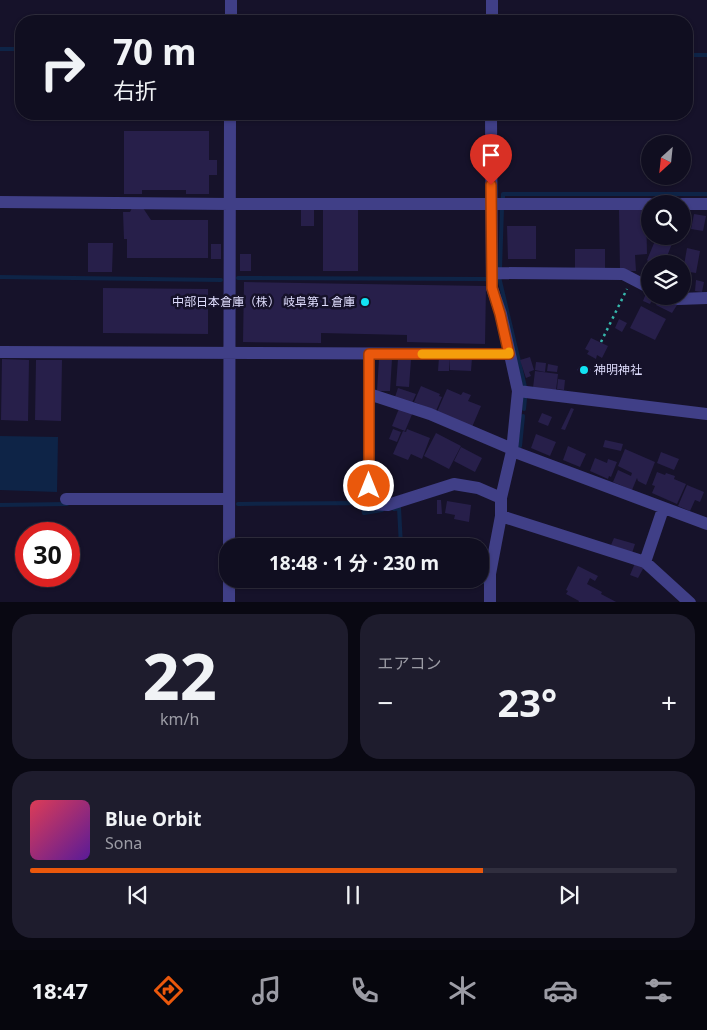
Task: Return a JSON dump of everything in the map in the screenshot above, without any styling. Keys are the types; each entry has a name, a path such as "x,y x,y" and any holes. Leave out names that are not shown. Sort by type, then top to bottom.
{"street":[{"path":"231,0 231,15"},
{"path":"492,0 492,15"},
{"path":"229,538 230,120"},
{"path":"490,602 490,574 501,516 501,498 512,450 518,391 492,288 491,120"},
{"path":"0,202 641,204"},
{"path":"691,204 707,204"},
{"path":"492,273 623,274 641,284"},
{"path":"691,299 707,298"},
{"path":"0,352 509,354"},
{"path":"369,354 369,504 388,505 454,484 478,488 501,498"},
{"path":"518,391 707,414"},
{"path":"369,394 430,414 512,450 663,509 707,524"},
{"path":"66,499 229,499"},
{"path":"645,562 663,509"},
{"path":"501,516 645,562 690,602"},
{"path":"229,588 229,602"}],"path":[{"path":"601,342 632,279"}],"water":[{"path":"0,436 58,437 57,492 0,490"}],"building":[{"path":"124,131 209,131 209,160 217,160 217,175 209,175 209,194 186,194 186,190 142,190 142,194 124,194"},
{"path":"132,208 143,208 151,220 208,220 208,258 127,258 127,239 124,239 123,212 130,212"},
{"path":"323,209 358,210 358,271 323,271"},
{"path":"301,210 314,210 314,226 301,226"},
{"path":"619,210 641,210 641,245 647,245 647,254 635,255 636,271 620,271"},
{"path":"694,214 706,216 703,231 691,229"},
{"path":"507,226 536,226 536,259 508,259"},
{"path":"88,243 113,243 112,272 88,272"},
{"path":"211,244 221,244 221,259 211,259"},
{"path":"653,245 671,245 668,255 649,255"},
{"path":"687,248 700,251 696,273 691,272 691,255 686,255"},
{"path":"575,249 605,249 605,268 575,268"},
{"path":"240,254 251,254 251,271 240,271"},
{"path":"696,280 704,282 702,292 695,291"},
{"name":"中部日本倉庫（株） 岐阜第１倉庫","path":"244,282 486,286 485,344 407,342 407,335 321,333 321,343 243,342"},
{"path":"103,288 208,289 208,334 103,333"},
{"path":"656,305 677,305 672,313"},
{"path":"641,306 666,319 655,340 630,328"},
{"path":"619,319 627,323 622,332 615,328"},
{"path":"591,338 608,346 602,358 597,355 596,359 587,354 589,351 585,349"},
{"path":"450,356 472,358 471,371 450,370"},
{"path":"439,357 450,358 449,371 438,371"},
{"path":"530,357 534,370 529,372 531,376 526,378 520,360"},
{"path":"2,359 29,360 28,421 1,420"},
{"path":"379,359 392,359 390,391 377,391"},
{"path":"398,359 411,360 409,387 396,386"},
{"path":"36,360 62,360 61,421 35,420"},
{"path":"536,362 546,363 545,372 535,370"},
{"path":"548,364 558,366 557,372 547,371"},
{"name":"神明神社","path":"581,364 591,369 587,376 577,370"},
{"path":"535,371 558,374 556,390 533,388"},
{"path":"558,379 565,380 564,390 557,389"},
{"path":"421,386 440,394 439,396 442,397 436,411 414,402"},
{"path":"398,388 416,394 412,403 395,397"},
{"path":"447,389 461,395 463,392 471,395 468,401 481,406 472,427 437,412"},
{"path":"400,406 413,412 405,431 392,426"},
{"path":"571,408 574,409 565,430 561,429"},
{"path":"542,413 552,417 548,426 538,422"},
{"path":"393,429 401,432 397,442 389,439"},
{"path":"407,429 430,438 422,459 411,454 408,460 393,454 403,431 406,432"},
{"path":"436,433 461,446 449,469 424,456"},
{"path":"536,434 556,442 550,456 531,448"},
{"path":"605,440 623,444 621,451 603,447"},
{"path":"568,446 586,454 580,467 563,460"},
{"path":"461,447 482,458 475,472 454,461"},
{"path":"625,449 655,462 646,485 638,481 637,478 632,490 613,482 618,470 631,476 632,473 618,466"},
{"path":"661,452 679,459 674,470 657,463"},
{"path":"595,458 607,463 608,459 617,462 611,477 609,476 608,479 590,471"},
{"path":"657,472 675,476 674,479 686,484 677,504 652,493 655,486 652,485"},
{"path":"687,485 704,492 700,502 695,500 690,511 678,506"},
{"path":"437,500 441,500 442,514 437,514"},
{"path":"447,501 471,505 469,522 454,519 455,515 445,513"},
{"path":"614,538 635,544 632,553 611,545"},
{"path":"635,563 644,567 638,578 630,575"},
{"path":"578,566 598,576 595,581 590,578 587,584 616,602 578,602 566,594 568,591 566,590"}],"waterway":[{"path":"0,49 15,49"},
{"path":"693,55 707,55"},
{"path":"503,198 503,194 707,194"},
{"path":"500,269 502,208"},
{"path":"0,277 221,280"},
{"path":"499,277 525,387"},
{"path":"238,278 486,279"},
{"path":"524,409 525,398"},
{"path":"520,446 523,416"},
{"path":"238,504 362,503 364,513 382,510"},
{"path":"0,505 67,504"},
{"path":"394,509 399,508 401,538"}],"slow traffic":[{"path":"422,354 509,354 509,352"}],"place":[{"name":"中部日本倉庫（株） 岐阜第１倉庫","path":"365,302"},
{"name":"神明神社","path":"584,370"}],"route":[{"path":"369,486 369,354 509,354 492,288 491,185"}]}
